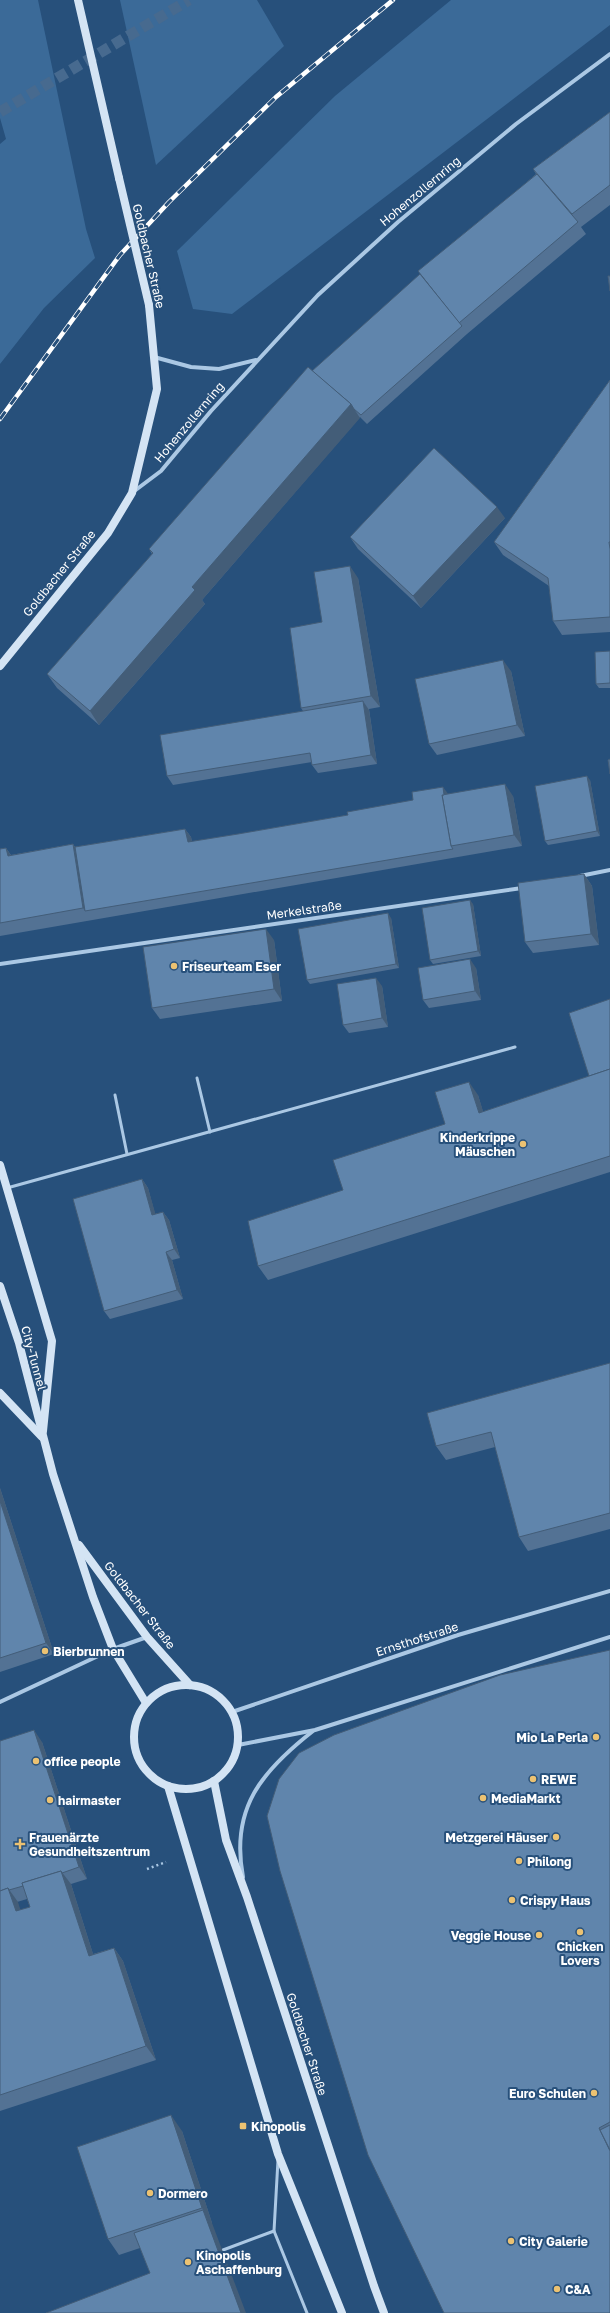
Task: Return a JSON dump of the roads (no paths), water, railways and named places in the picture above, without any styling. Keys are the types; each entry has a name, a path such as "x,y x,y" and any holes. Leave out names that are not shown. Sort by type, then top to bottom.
{"main road":[{"name":"Goldbacher Straße","path":"0,666 108,533 132,493 157,389 150,305 78,0"},
{"path":"0,1165 52,1341 42,1438"},
{"name":"City-Tunnel","path":"0,1286 19,1343 42,1438"},
{"path":"0,1393 42,1438"},
{"name":"Goldbacher Straße","path":"42,1438 74,1538 113,1649 146,1703"},
{"name":"Goldbacher Straße","path":"74,1538 146,1637 190,1685"},
{"path":"190,1685 214,1693 232,1712 237,1728 238,1745 229,1766 214,1781 194,1788 183,1789 168,1786 153,1778 143,1766 136,1750 134,1734 138,1718 146,1703 166,1689 190,1685"},
{"name":"Goldbacher Straße","path":"214,1781 226,1840 247,1897 384,2313"},
{"path":"168,1786 278,2154 342,2313"}],"street":[{"name":"Hohenzollernring","path":"132,493 161,471 257,360 318,295 398,222 516,124 610,54"},
{"name":"Hohenzollernring","path":"154,357 191,367 219,369 257,360"},
{"path":"574,877 610,870"},
{"name":"Merkelstraße","path":"0,964 530,886"},
{"name":"Ernsthofstraße","path":"232,1712 458,1635 610,1591"},
{"path":"0,1702 113,1649 146,1637"},
{"path":"238,1745 315,1730 610,1637"},
{"path":"247,1897 239,1856 240,1834 246,1809 261,1780 278,1760 315,1730"}],"lane":[{"path":"7,1188 516,1047"},
{"path":"198,1078 210,1132"},
{"path":"114,1095 127,1154"},
{"path":"278,2154 274,2231 307,2313"},
{"path":"223,2250 274,2231"}],"tunnel":[{"path":"0,112 189,0"}],"railway":[{"path":"0,419 120,255 169,202 276,97 393,0"}],"place":[{"name":"Friseurteam Eser","path":"174,966"},
{"name":"Kinderkrippe Mäuschen","path":"523,1144"},
{"name":"Bierbrunnen","path":"45,1651"},
{"name":"Mio La Perla","path":"596,1737"},
{"name":"office people","path":"36,1761"},
{"name":"REWE","path":"533,1779"},
{"name":"MediaMarkt","path":"483,1798"},
{"name":"hairmaster","path":"50,1800"},
{"name":"Metzgerei Häuser","path":"556,1837"},
{"name":"Frauenärzte Gesundheitszentrum","path":"20,1844"},
{"name":"Philong","path":"519,1861"},
{"name":"Crispy Haus","path":"512,1900"},
{"name":"Chicken Lovers","path":"580,1932"},
{"name":"Veggie House","path":"539,1935"},
{"name":"Euro Schulen","path":"594,2093"},
{"name":"Kinopolis","path":"243,2126"},
{"name":"Dormero","path":"150,2193"},
{"name":"City Galerie","path":"511,2241"},
{"name":"Kinopolis Aschaffenburg","path":"188,2262"},
{"name":"C&A","path":"557,2289"}]}
